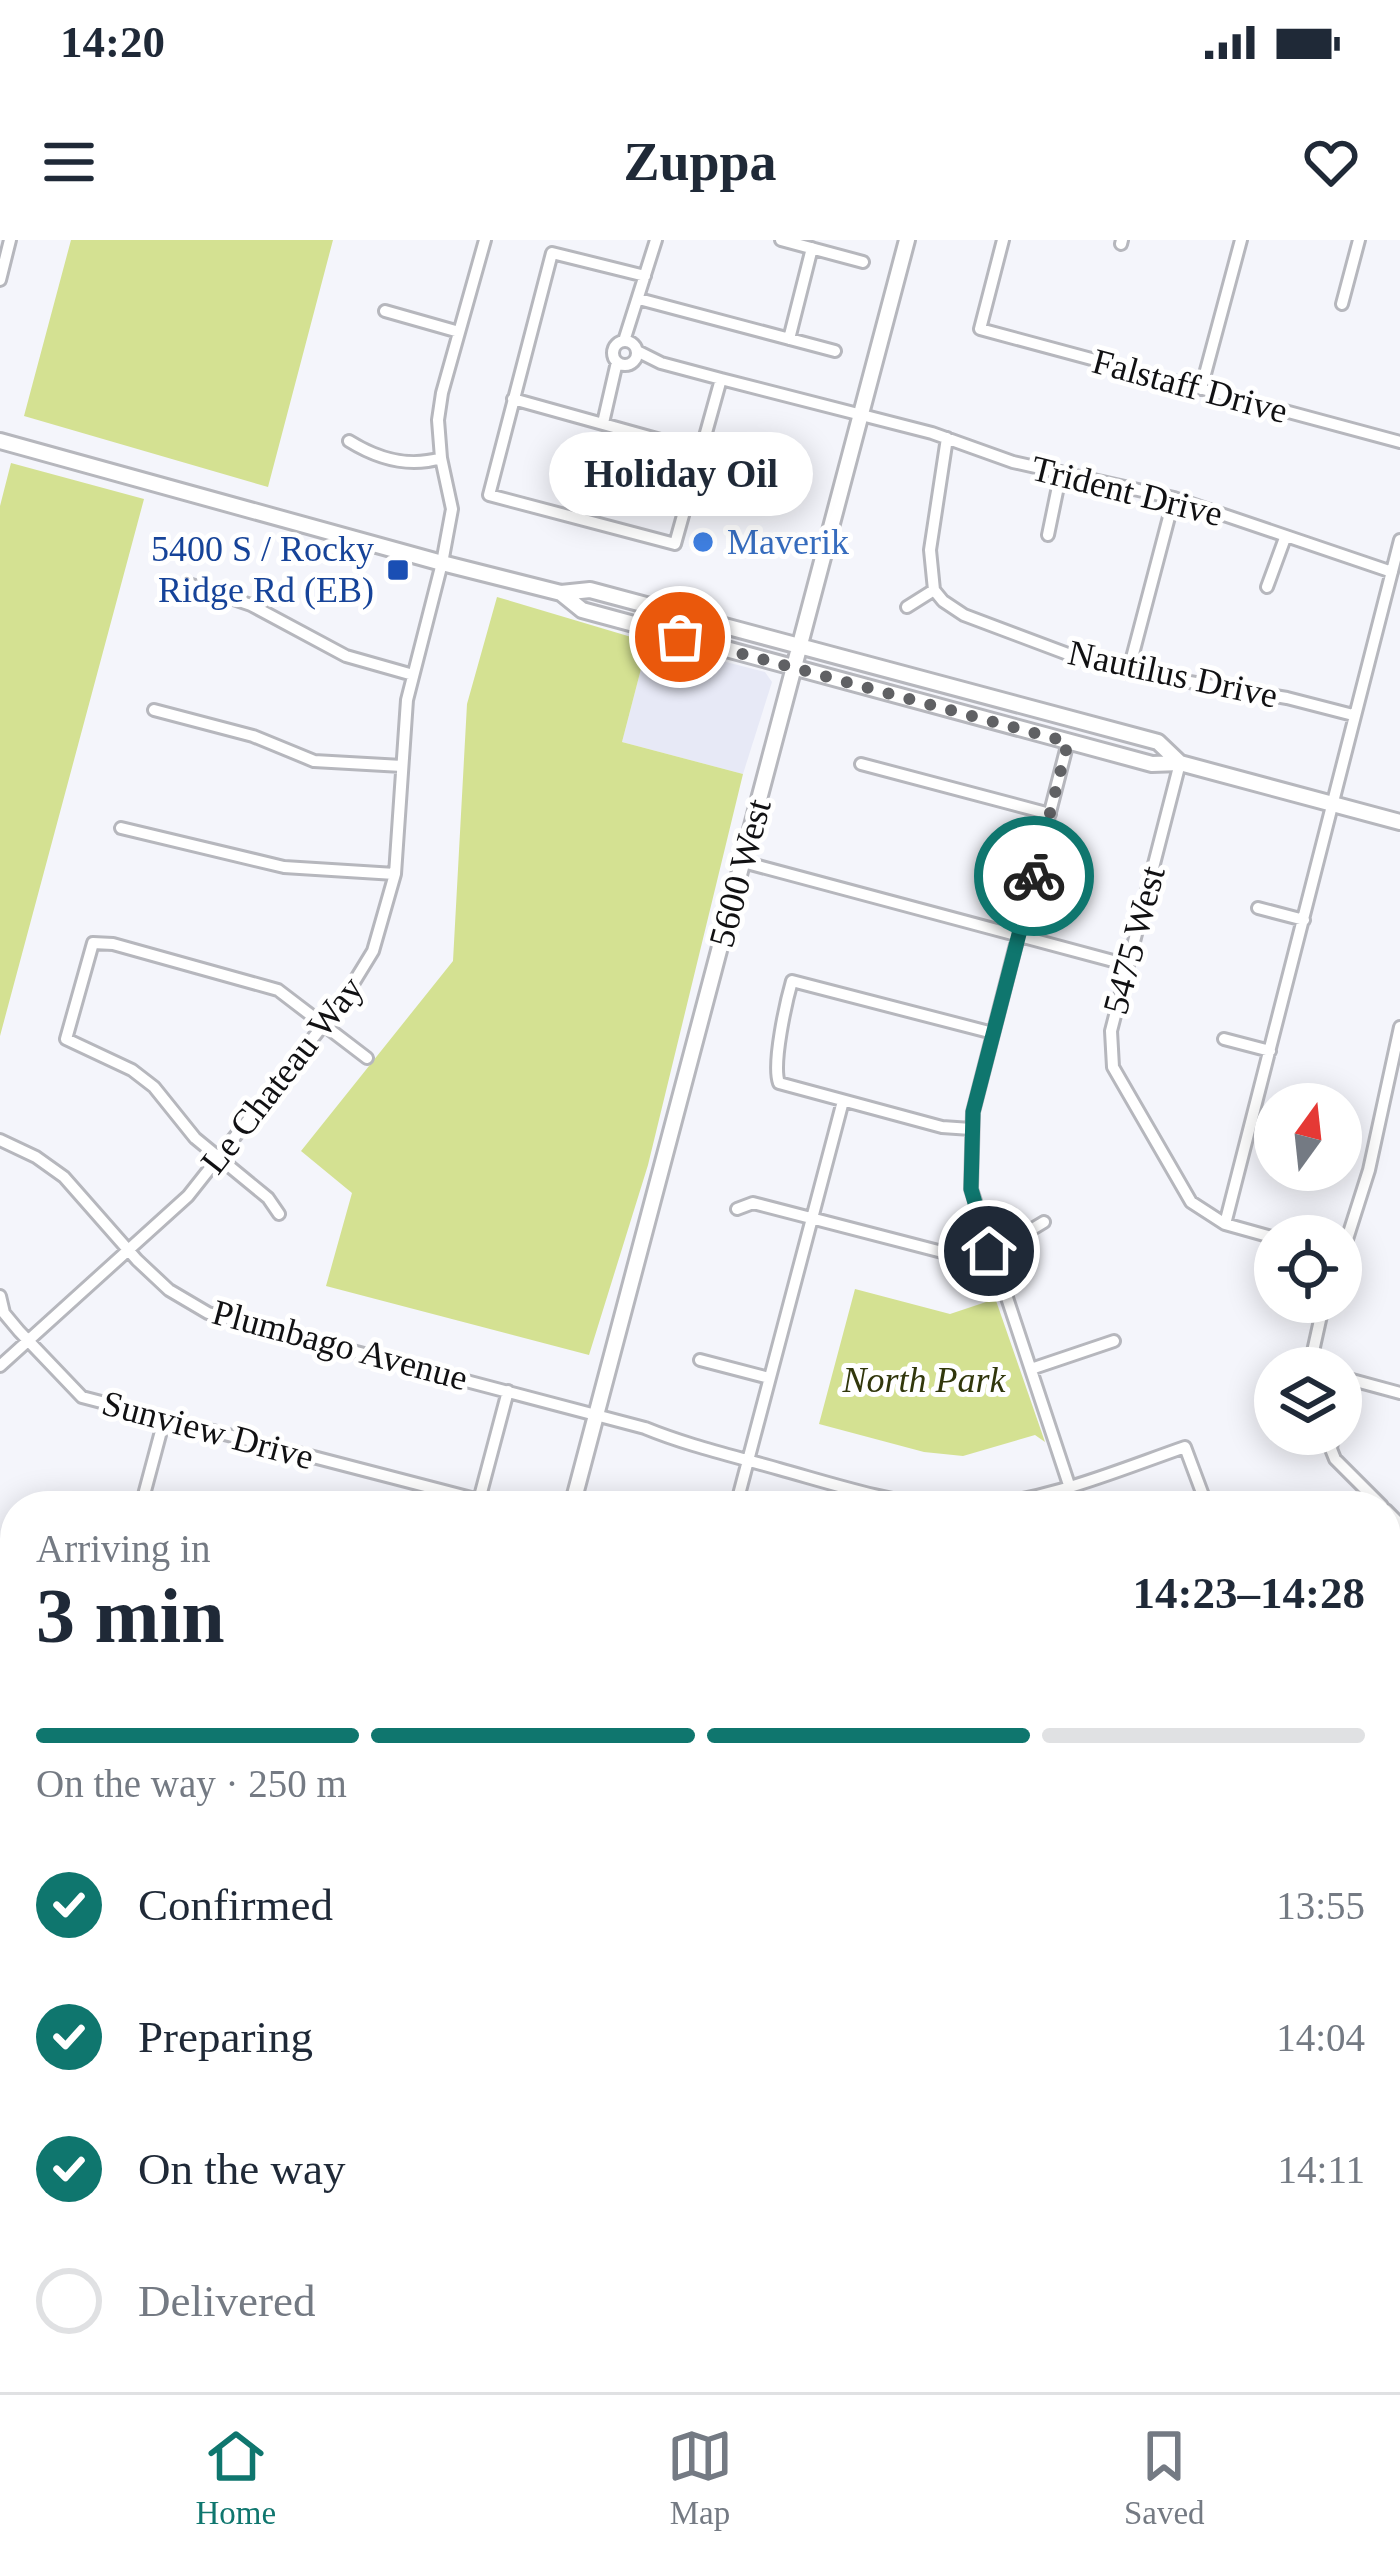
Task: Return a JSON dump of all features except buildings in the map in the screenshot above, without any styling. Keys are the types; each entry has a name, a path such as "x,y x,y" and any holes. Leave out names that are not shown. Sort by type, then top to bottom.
{"main road":[{"name":"5600 West","path":"576,1491 907,240"},
{"path":"0,441 442,563 561,593 590,590 1158,742 1180,763"},
{"path":"561,593 582,610 794,668 1152,764 1180,763 1400,821"}],"street":[{"path":"0,280 10,240"},
{"name":"Le Chateau Way","path":"0,1366 188,1196 355,985 373,951 395,874 404,721 452,509 441,458 442,393 484,240"},
{"path":"603,424 628,354 656,240"},
{"path":"781,240 812,248 832,247 863,262"},
{"name":"Falstaff Drive","path":"1004,240 980,329 1400,442"},
{"path":"1201,388 1241,240"},
{"path":"1342,304 1359,240"},
{"path":"789,339 812,248"},
{"path":"645,276 552,253 489,495 675,544 721,380"},
{"path":"639,298 835,350"},
{"path":"385,311 459,332"},
{"name":"Trident Drive","path":"628,354 947,438 1013,462 1174,498 1392,572"},
{"path":"513,399 700,451"},
{"path":"907,607 934,590 930,550 947,438"},
{"path":"350,441 387,459 426,463 441,458"},
{"path":"1048,535 1061,472"},
{"path":"1128,673 1174,498"},
{"path":"1267,587 1285,538"},
{"path":"1254,1232 1225,1224 1400,540"},
{"path":"186,583 251,605 346,656 413,674"},
{"name":"Nautilus Drive","path":"934,590 964,615 1079,660 1128,673 1287,698 1353,716"},
{"path":"154,710 253,736 314,761 401,766"},
{"path":"1068,742 971,1130 971,1189 1071,1491"},
{"name":"5475 West","path":"1180,763 1109,1054 1191,1202 1225,1224"},
{"path":"861,764 1050,814"},
{"path":"121,828 284,867 395,874"},
{"path":"743,862 1128,964"},
{"path":"1258,908 1304,920"},
{"path":"279,1214 268,1198 195,1138 143,1078 66,1039 93,943 113,944 261,983 292,998 367,1058"},
{"path":"971,1130 942,1127 779,1083 775,1073 781,1023 792,981 993,1034"},
{"path":"1355,1215 1400,1028"},
{"path":"1224,1039 1270,1052"},
{"path":"740,1491 843,1101"},
{"name":"Plumbago Avenue","path":"0,1140 64,1177 169,1290 208,1312 860,1491"},
{"path":"737,1209 753,1203 946,1253 1000,1248 1044,1222"},
{"name":"Sunview Drive","path":"0,1295 4,1313 82,1396 433,1491"},
{"path":"1031,1369 1114,1341"},
{"path":"700,1360 770,1378"},
{"path":"1362,1383 1400,1393"},
{"path":"482,1491 508,1391"},
{"path":"145,1491 164,1420"},
{"path":"1055,1491 1185,1447 1201,1491"},
{"path":"1333,1455 1367,1491"}],"shaded area":[{"path":"648,642 765,672 772,682 743,774 622,742"}],"green space":[{"path":"71,240 333,240 268,487 24,416"},
{"path":"11,463 144,499 0,1036 0,506"},
{"path":"497,597 648,642 622,742 743,774 648,1165 589,1355 326,1286 352,1193 301,1151 453,961 467,704"},
{"name":"North Park","path":"984,1266 1045,1442 1035,1435 963,1456 924,1452 819,1424 855,1289 950,1314 989,1301 980,1271"}],"way so far":[{"path":"680,637 1068,742 1034,876"}],"place":[{"name":"Maverik","path":"703,542"},
{"name":"5400 S / Rocky Ridge Rd (EB)","path":"398,570"},
{"name":"Holiday Oil","path":"680,637"}],"route":[{"path":"989,1251 971,1189 973,1112 1034,876"}]}
